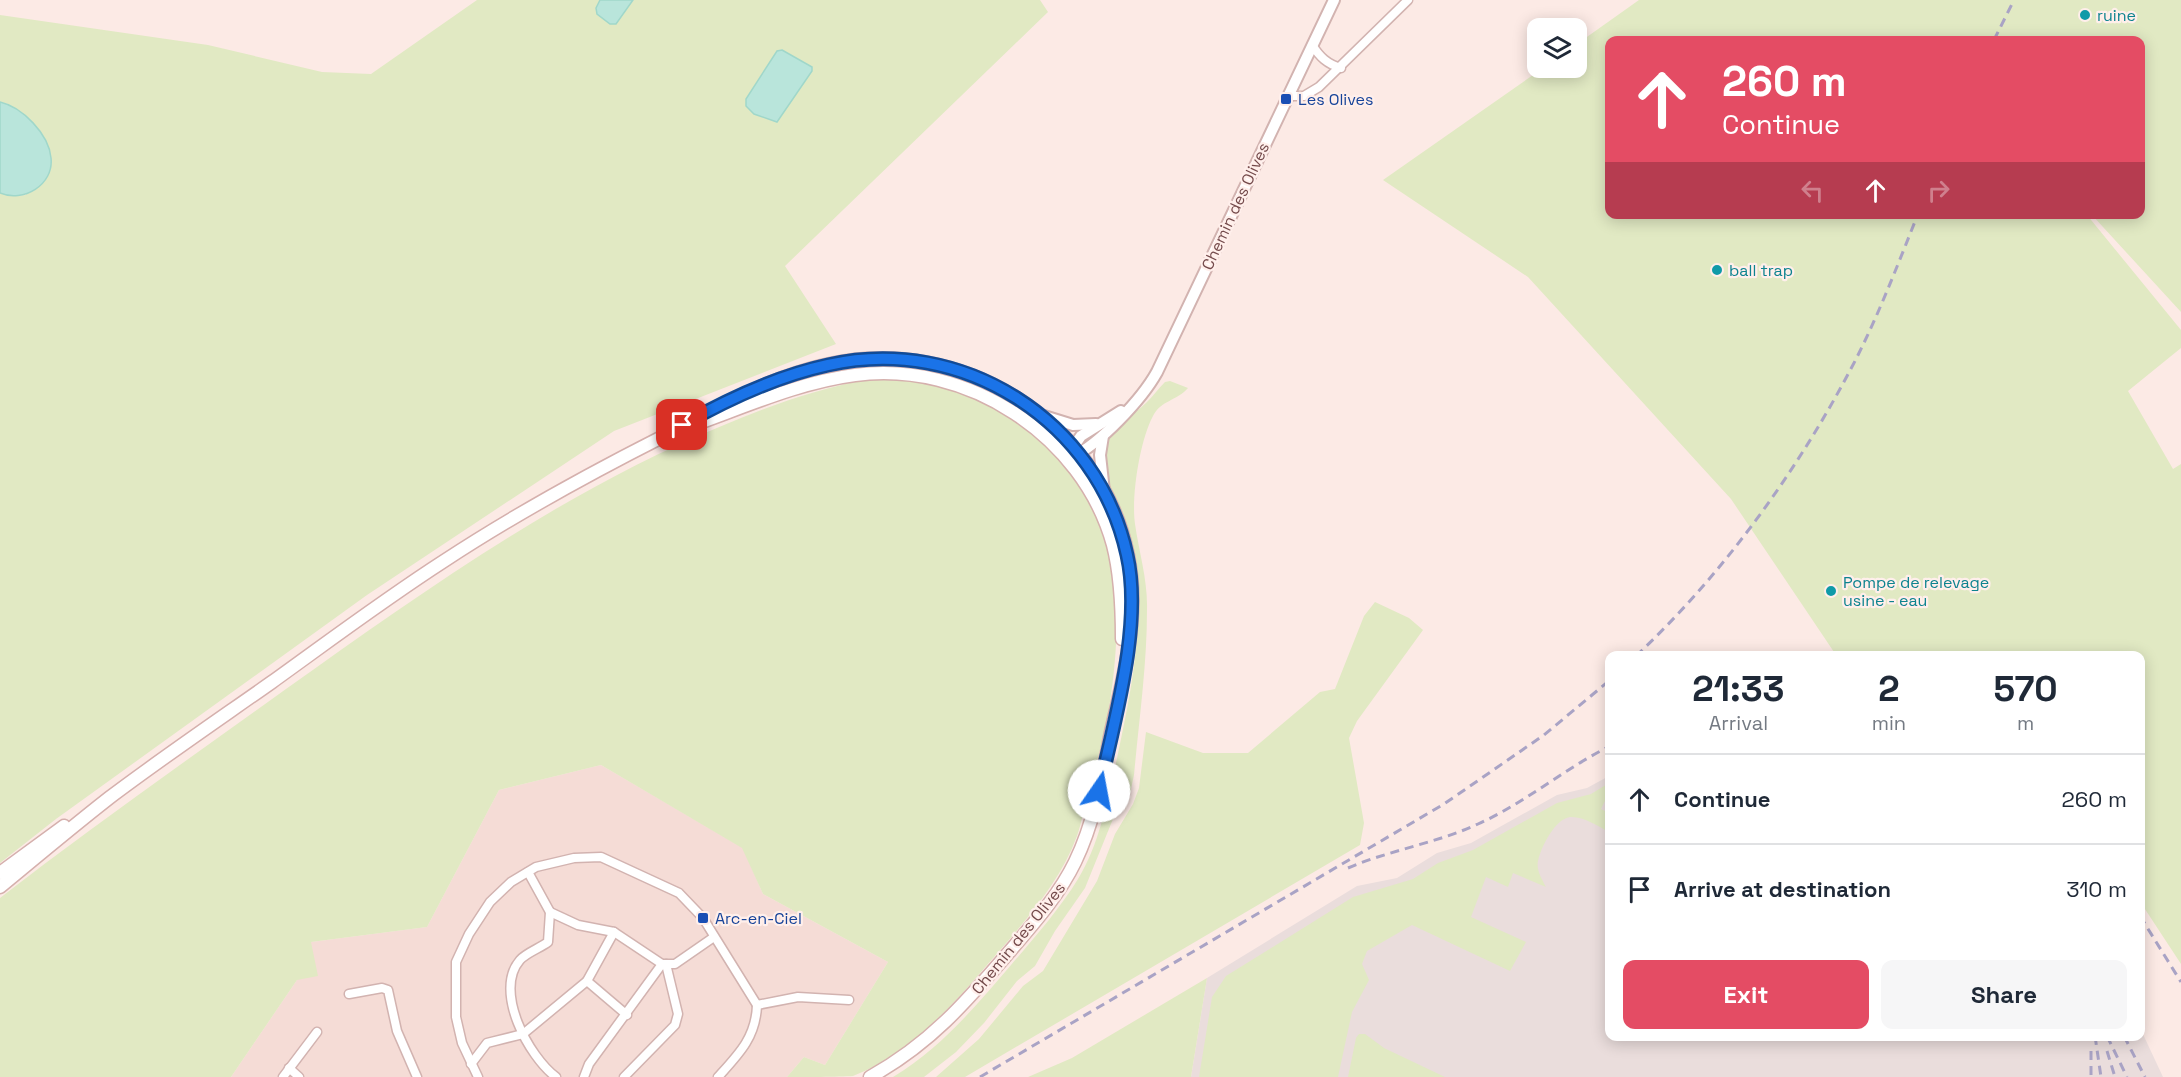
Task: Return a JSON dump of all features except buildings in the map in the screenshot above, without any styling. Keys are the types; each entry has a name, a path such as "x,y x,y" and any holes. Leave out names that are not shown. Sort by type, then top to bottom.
{"main road":[{"path":"0,873 36,844 111,797 446,560 582,478 733,398 828,364 862,360 918,360 964,371 1009,392 1042,415 1077,449"},
{"path":"667,434 827,379 856,374 916,374 973,391 999,403 1039,432 1066,459"},
{"name":"Chemin des Olives","path":"870,1077 912,1052 950,1019 1030,928 1060,888 1073,866 1091,819 1120,686 1132,610 1131,583 1128,555 1104,491 1077,449"},
{"name":"Chemin des Olives","path":"1066,459 1092,495 1113,545 1122,606 1120,686"},
{"path":"0,886 111,797"}],"street":[{"name":"Chemin des Olives","path":"1066,459 1077,449 1103,436 1145,390 1157,372 1334,0"},
{"path":"1288,96 1304,96 1341,68 1408,0"},
{"path":"1312,45 1330,65 1341,68"},
{"name":"Chemin des Olives","path":"1077,449 1081,436 1129,407"},
{"path":"1042,415 1072,425 1099,424"},
{"name":"Chemin des Olives","path":"1103,436 1100,455 1104,491"},
{"path":"478,1077 471,1065 456,1017 456,962 469,934 490,902 511,882 536,867 574,858 601,857 679,893 703,918 730,957 758,1005 757,1023 748,1043 718,1077"},
{"path":"528,872 550,912 548,942 521,959 514,971 511,989 514,1013 523,1034 544,1068 556,1077"},
{"path":"550,912 578,925 614,932 664,964 675,964 714,937"},
{"path":"471,1065 487,1043 523,1034 587,981 614,932"},
{"path":"584,1077 589,1064 664,964"},
{"path":"624,1077 675,1025 678,1014 664,964"},
{"path":"587,981 627,1015"},
{"path":"349,994 382,988 388,990 397,1031 417,1077"},
{"path":"758,1005 798,997 849,1000"},
{"path":"283,1077 316,1032"},
{"path":"289,1068 299,1077"}],"shaded area":[{"path":"601,765 743,848 763,894 888,962 825,1065 804,1057 787,1077 231,1077 297,980 311,942 427,927 499,790"},
{"path":"1605,778 1605,1041 2145,1041 2145,1039 2163,1077 1191,1077 1207,978 1357,886 1397,878 1437,853 1471,843 1557,795 1587,788"}],"green space":[{"path":"477,0 1040,0 1048,12 785,266 836,344 614,431 367,595 56,819 0,863 0,193 12,196 26,195 8,104 0,102 0,15 208,45 322,72 371,74"},
{"path":"1639,0 2181,0 2181,312 2096,219 2145,219 2145,36 1605,36 1605,219 2090,219 2181,330 2181,348 2128,391 2173,469 2181,464 2181,964 2145,909 2145,651 1833,651 1731,499 1528,277 1383,180 1529,78 1587,78 1587,37"},
{"path":"870,379 920,382 940,386 977,399 1027,429 1049,448 1069,470 1099,520 1114,568 1116,592 1116,645 1107,721 1079,831 1069,855 1048,891 1008,941 954,1003 907,1045 890,1057 853,1076 787,1077 804,1057 825,1065 888,962 763,894 742,848 601,765 499,790 427,927 311,942 318,976 297,980 231,1077 0,1077 0,898 106,818 338,652 444,579 552,511 665,451 724,425 796,398"},
{"path":"1170,381 1188,388 1160,407 1148,426 1134,499 1135,524 1146,588 1147,631 1134,775 1130,793 1115,814 1085,888 1055,931 1035,966 1017,981 984,1023 956,1052 924,1077 893,1077 942,1040 984,997 1063,902 1092,852 1106,808 1126,716 1134,670 1138,622 1136,574 1128,543 1105,478 1104,448 1116,428 1147,402 1165,382"},
{"path":"1375,602 1409,618 1423,630 1357,721 1349,738 1364,823 1360,845 965,1077 936,1077 979,1039 1023,986 1043,971 1097,881 1115,834 1133,804 1139,788 1146,732 1203,753 1248,753 1320,692 1335,689 1364,616"},
{"path":"1605,785 1605,801 1601,809 1605,811 1605,830 1575,817 1564,819 1559,823 1545,841 1538,861 1539,871 1546,887 1513,873 1508,887 1486,877 1471,917 1526,942 1510,971 1412,925 1367,951 1362,964 1369,980 1352,1012 1338,1077 1199,1077 1212,997 1226,976 1353,897 1413,879 1438,863 1473,850 1557,803 1591,794"},
{"path":"1207,978 1191,1077 1028,1077 1072,1058"},
{"path":"1359,1034 1365,1034 1384,1048 1445,1077 1348,1077 1356,1038"}],"water":[{"path":"600,0 633,0 616,24 610,24 597,14 596,8"},
{"path":"782,50 812,67 812,71 777,122 754,114 746,106 746,99 777,51"},
{"path":"0,102 17,109 33,123 45,140 51,158 51,168 42,184 18,196 0,193"}],"railway":[{"path":"1996,36 2014,0"},
{"path":"1641,651 1669,624 1730,554 1785,480 1810,441 1864,343 1916,219"},
{"path":"980,1077 1444,804 1544,735 1605,684"},
{"path":"1348,868 1478,824 1512,806 1605,749"},
{"path":"2145,924 2181,982"},
{"path":"2096,1041 2101,1077"},
{"path":"2109,1041 2127,1077"},
{"path":"2127,1041 2145,1077"},
{"path":"2091,1051 2091,1077"},
{"path":"2107,1051 2115,1077"}],"place":[{"name":"ruine","path":"2085,15"},
{"name":"Les Olives","path":"1286,99"},
{"name":"ball trap","path":"1717,270"},
{"name":"Pompe de relevage usine - eau","path":"1831,591"},
{"name":"Arc-en-Ciel","path":"703,918"}],"route":[{"path":"682,425 733,398 828,364 897,358 940,364 984,379 1018,397 1048,420 1081,453 1096,476 1113,512 1128,555 1132,610 1127,649 1099,791"}]}
